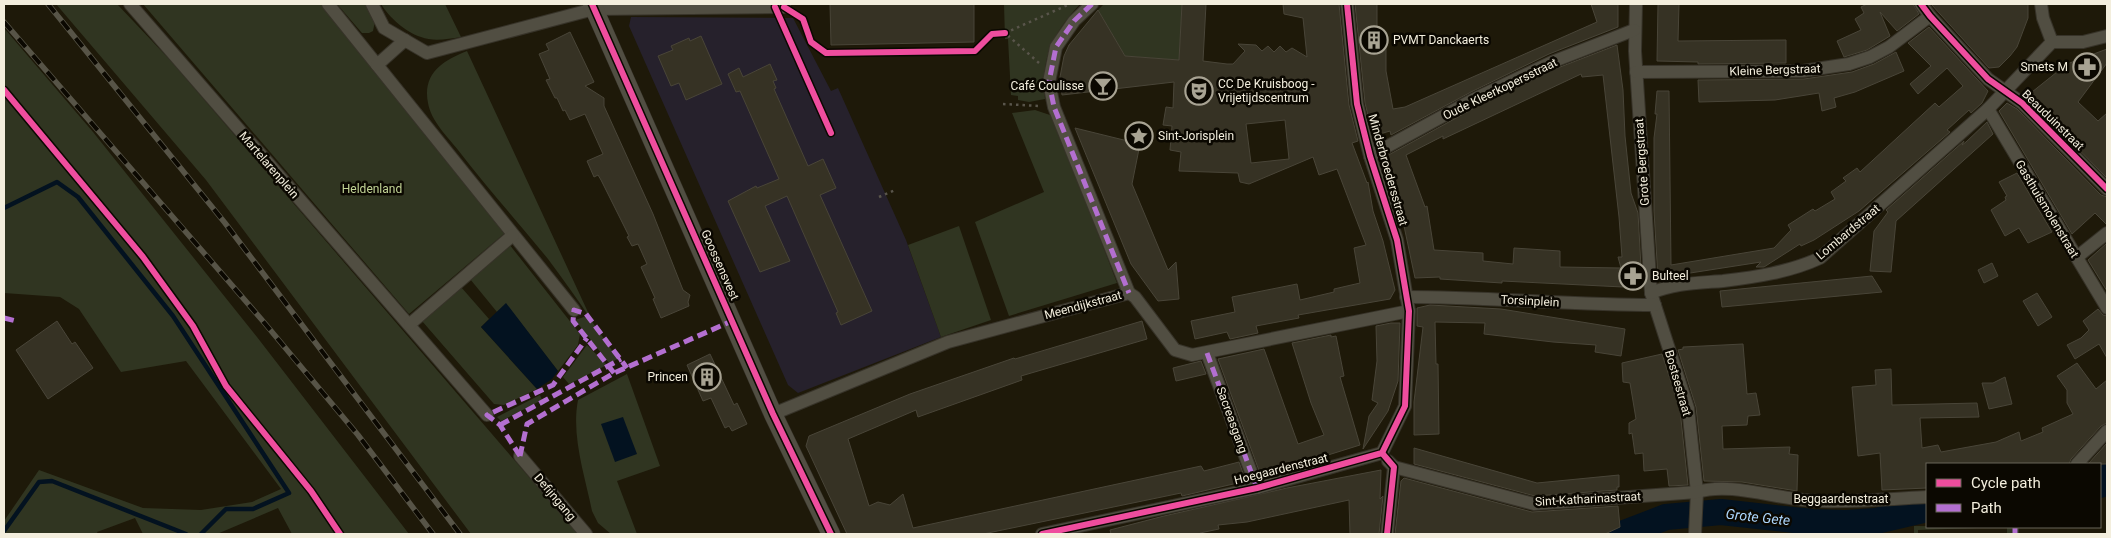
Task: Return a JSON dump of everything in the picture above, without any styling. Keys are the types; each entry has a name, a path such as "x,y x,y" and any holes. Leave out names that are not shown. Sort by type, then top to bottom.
{"street":[{"name":"Martelarenplein","path":"130,4 281,180 410,324 487,415"},
{"path":"328,4 574,310"},
{"path":"372,4 384,28 427,53 593,6 784,6 784,4"},
{"path":"1092,4 1074,21 1056,47 1049,82 1054,107 1129,293"},
{"name":"Minderbroedersstraat","path":"1347,4 1357,104 1370,156 1396,240 1409,311"},
{"name":"Grote Bergstraat","path":"1636,4 1634,30 1636,72 1653,299"},
{"name":"Beauduinstraat","path":"1922,4 1930,16 1988,79 2022,103 2107,189"},
{"path":"2041,4 2043,18 2052,42 2083,42 2107,36"},
{"name":"Goossensvest","path":"593,6 773,414 831,534"},
{"name":"Kleine Bergstraat","path":"1636,72 1803,70 1849,64 1870,57 1889,47 1930,16"},
{"name":"Oude Kleerkopersstraat","path":"1370,156 1474,100 1552,62 1634,30"},
{"path":"376,65 405,40"},
{"name":"Lombardstraat","path":"1653,299 1667,286 1739,279 1800,267 1820,258 1988,109 2052,42"},
{"name":"Gasthuismolenstraat","path":"1988,109 2107,308"},
{"path":"2077,257 2107,233"},
{"path":"410,324 513,234"},
{"name":"Meendijkstraat","path":"773,414 948,342 1129,293 1136,297 1175,350 1192,355 1409,311"},
{"name":"Torsinplein","path":"1406,297 1450,297 1602,305 1653,299"},
{"name":"Bostsestraat","path":"1653,299 1688,408 1697,492 1695,534"},
{"path":"1387,534 1394,467 1382,453 1404,406 1409,311"},
{"name":"Sacreasgang","path":"1207,353 1257,488"},
{"path":"2078,463 2107,431"},
{"name":"Hoegaardenstraat","path":"1042,534 1257,488 1382,453"},
{"name":"Defijngang","path":"522,458 586,534"},
{"name":"Sint-Katharinastraat","path":"1394,467 1534,504 1697,492"},
{"name":"Beggaardenstraat","path":"1697,492 1708,489 1729,488 1784,499 1819,501 1926,497"}],"path":[{"path":"1050,74 1002,33 1072,4"},
{"path":"1003,104 1054,107"},
{"path":"879,197 895,190"}],"shaded area":[{"path":"631,17 793,18 831,91 838,88 906,240 941,337 798,393 788,385 629,26"}],"green space":[{"path":"56,4 117,4 170,60 578,534 471,534 206,180"},
{"name":"Heldenland","path":"143,4 322,4 505,233 409,314"},
{"path":"337,4 366,4 375,21 373,31 362,33"},
{"path":"381,4 445,4 461,37 436,40 415,35 388,14"},
{"path":"1004,4 1080,4 1062,26 1050,47 1045,70 1045,99 1029,102 1018,100 1018,96 1011,95 1008,39 1005,39"},
{"path":"1104,4 1182,4 1179,60 1125,56 1098,10"},
{"path":"4,28 93,132 257,337 409,534 292,534 278,508 217,534 143,534 135,518 97,532 98,534 4,534 4,521 39,470 143,508 201,510 252,502 281,489 186,361 121,372 79,309 60,297 4,293"},
{"path":"467,51 593,323 618,359 609,363 575,320 584,317 592,321 548,259 480,178 432,116 428,103 428,83 443,63"},
{"path":"1035,110 1053,116 1117,283 1009,316 975,222 1044,192 1012,113"},
{"path":"959,226 991,320 941,337 908,245"},
{"path":"509,244 580,334 578,345 558,371 506,304 497,312 470,279"},
{"path":"461,287 489,319 481,327 537,389 504,405 494,404 422,321"},
{"path":"587,345 607,365 569,384 563,377"},
{"path":"627,374 660,466 617,481 637,534 611,534 598,523 592,511 580,456 576,414 578,400"},
{"path":"540,395 542,400 501,421 497,417"},
{"path":"1914,526 1926,526 1926,528 1977,528 1918,530 1918,534 1914,534"},
{"path":"2007,528 2019,528 2019,534 2007,534"}],"water":[{"path":"506,303 558,371 552,379 537,389 481,327"},
{"path":"623,417 637,454 615,462 601,424"}],"building":[{"path":"830,4 974,4 974,42 831,45"},
{"path":"1182,4 1206,4 1203,61 1233,64 1245,51 1238,44 1256,45 1262,51 1268,46 1274,52 1280,46 1286,52 1292,48 1307,57 1303,18 1284,14 1283,4 1339,4 1349,105 1358,141 1352,143 1368,182 1373,211 1383,241 1395,290 1390,299 1298,315 1299,318 1256,326 1258,333 1230,339 1227,332 1195,339 1191,321 1235,312 1232,297 1297,284 1300,300 1334,292 1334,289 1360,283 1354,248 1366,245 1337,169 1319,175 1313,157 1249,184 1240,182 1238,173 1179,171 1181,152 1170,150 1172,126 1163,125 1166,107 1173,108 1174,82 1062,95 1060,77 1064,56 1069,45 1098,10 1125,56 1179,60","holes":["1285,120 1289,159 1251,163 1246,124"]},
{"path":"1355,4 1377,4 1377,33 1386,33 1386,71 1393,109 1405,107 1597,22 1591,4 1618,4 1618,27 1549,54 1471,92 1391,135 1390,131 1373,136 1365,103"},
{"path":"1658,4 1679,4 1678,41 1786,40 1786,63 1698,64 1698,62 1657,61"},
{"path":"1867,4 1913,4 1919,14 1897,31 1880,12 1890,36 1867,50 1844,57 1837,41 1861,30 1855,19 1864,13 1861,7"},
{"path":"1931,4 2028,4 2028,18 2017,47 2010,56 1999,67 1989,68"},
{"path":"1929,27 1988,91 1982,103 1971,113 1969,110 1947,130 1950,132 1859,211 1814,240 1801,246 1800,244 1764,267 1756,267 1761,262 1658,278 1654,211 1654,138 1657,91 1669,91 1671,265 1774,248 1791,230 1788,225 1813,209 1815,211 1835,199 1831,192 1846,181 1843,178 1857,168 1860,172 1935,103 1939,107 1963,86 1947,68 1918,94 1910,84 1931,66 1908,43"},
{"path":"570,32 594,82 585,86 604,98 604,106 653,214 683,290 690,295 689,306 661,318 653,299 655,298 641,267 647,264 638,244 632,246 627,237 629,236 601,180 598,175 594,177 587,161 603,154 585,114 570,120 557,98 555,98 546,80 550,79 539,54 549,50 546,44"},
{"path":"701,36 722,84 686,100 679,83 671,86 658,56 673,50 671,46 689,38 690,41"},
{"path":"1617,45 1623,90 1625,136 1631,193 1638,213 1642,285 1623,287 1502,281 1502,283 1440,279 1440,277 1415,278 1400,207 1387,175 1383,158 1478,106 1555,69","holes":["1581,74 1582,77 1603,75 1619,217 1622,257 1618,257 1621,268 1560,267 1560,251 1514,248 1513,264 1483,261 1483,253 1434,250 1427,206 1425,207 1406,155 1443,136 1443,139"]},
{"path":"2107,49 2107,63 2078,102 2098,121 2107,113 2107,178 2031,101 2032,92 2067,64"},
{"path":"1896,52 1904,71 1855,92 1834,98 1836,107 1822,111 1819,93 1775,100 1699,102 1698,80 1804,79 1852,72 1874,64"},
{"path":"770,64 777,80 773,81 776,88 774,89 808,166 823,159 836,188 820,195 872,311 841,325 836,313 838,312 787,196 765,206 790,261 760,272 728,201 756,186 757,188 779,179 740,91 736,92 728,74 739,68 743,77"},
{"path":"2007,103 2017,109 2101,195 2107,197 2107,225 2095,213 2072,234 1999,111"},
{"path":"1987,122 1993,134 1896,221 1891,272 1870,271 1874,231 1888,212 1886,210"},
{"path":"1075,128 1140,144 1132,184 1168,270 1176,262 1179,299 1158,301 1131,264"},
{"path":"2017,173 2052,232 2028,243 2019,228 2005,236 1991,210 2006,200 2005,197 2007,196 1999,182"},
{"path":"2107,243 2107,291 2088,260"},
{"path":"1992,263 1998,276 1984,283 1978,270"},
{"path":"1872,276 1882,292 1722,307 1720,291"},
{"path":"2037,293 2052,317 2038,326 2023,301"},
{"path":"1430,305 1501,309 1625,329 1621,356 1595,352 1596,345 1484,334 1485,323 1435,322 1439,434 1414,435 1414,402 1423,327 1417,326 1417,308"},
{"path":"2098,309 2103,315 2107,316 2107,358 2099,344 2075,359 2067,345 2081,338 2089,330 2083,321"},
{"path":"57,321 72,344 75,342 93,368 48,399 16,350"},
{"path":"1142,321 1147,339 1021,376 1022,380 918,417 916,410 848,439 869,506 878,502 890,505 903,494 913,528 1201,466 1204,471 1239,462 1246,481 1182,496 1181,493 983,534 847,534 806,446 809,436 910,394 1014,358"},
{"path":"1400,323 1398,381 1388,411 1363,449 1369,416 1378,403 1372,400 1377,361 1376,326"},
{"path":"1331,335 1331,337 1336,336 1344,376 1340,377 1360,445 1261,476 1218,359 1264,349 1298,444 1324,435 1311,403 1292,343"},
{"path":"1743,344 1747,394 1756,393 1760,415 1748,416 1747,425 1722,426 1723,449 1790,447 1789,454 1798,455 1797,491 1742,482 1704,481 1696,407 1678,350 1683,349 1683,347"},
{"path":"710,354 734,405 737,403 747,424 732,431 729,426 725,428 711,398 703,401 687,365"},
{"path":"1662,354 1680,410 1688,485 1669,486 1667,469 1644,471 1643,453 1635,454 1632,433 1629,434 1629,423 1636,419 1630,383 1623,382 1622,363"},
{"path":"1201,361 1206,374 1176,381 1173,368"},
{"path":"2077,363 2096,389 2107,380 2107,423 2101,426 2069,463 1926,463 1926,488 1882,490 1880,453 1858,456 1852,387 1876,385 1875,370 1891,369 1892,405 1977,403 1979,417 1920,418 1922,448 1938,445 1941,452 1996,442 2019,432 2021,441 2043,432 2042,428 2073,414 2067,403 2067,390 2057,376"},
{"path":"2005,377 2012,404 1989,409 1982,383 1993,383"},
{"path":"2107,443 2107,464 2089,463"},
{"path":"1414,448 1537,483 1619,475 1619,487 1617,487 1617,490 1535,496 1414,464"},
{"path":"1381,470 1380,499 1383,496 1379,534 1350,534 1349,500 1247,522 1218,525 1219,529 1201,534 1111,534 1110,530 1287,488"},
{"path":"1404,478 1532,512 1618,506 1620,527 1605,534 1395,534 1401,481"}],"waterway":[{"path":"4,208 57,182 78,197 173,316 289,493 253,509 226,509 201,534"},
{"name":"Grote Gete","path":"2101,484 2107,477"},
{"path":"4,531 39,482 52,481 186,534"},
{"name":"Grote Gete","path":"1622,534 1666,517 1721,512 1812,522 1846,523 1876,521 1926,509"}],"railway":[{"path":"48,4 225,223 460,534"},
{"path":"4,22 262,320 358,435 433,534"}],"marked path":[{"path":"1092,4 1074,21 1056,47 1049,82 1054,107 1129,293"},
{"path":"614,373 573,321 574,310 586,314 627,368"},
{"path":"4,318 16,321"},
{"path":"520,456 527,424 614,373 732,321"},
{"path":"520,456 500,425 487,415 553,385 587,338"},
{"path":"1207,353 1257,488"},
{"path":"500,425 621,359"},
{"path":"2015,528 2015,534"}],"cycle path":[{"path":"592,4 773,414 831,534"},
{"path":"1042,534 1257,488 1382,453 1405,406 1409,311 1397,240 1370,156 1357,104 1347,4"},
{"path":"1921,4 1988,79 2022,103 2107,189"},
{"path":"775,7 831,133"},
{"path":"784,7 803,19 811,42 826,53 975,51 992,34 1005,33"},
{"path":"4,90 143,257 193,326 226,386 311,491 340,534"},
{"path":"1382,453 1394,467 1387,534"}],"place":[{"name":"PVMT Danckaerts","path":"1374,40"},
{"name":"Smets M","path":"2087,67"},
{"name":"Café Coulisse","path":"1103,86"},
{"name":"CC De Kruisboog - Vrijetijdscentrum","path":"1199,91"},
{"name":"Sint-Jorisplein","path":"1139,136"},
{"name":"Bulteel","path":"1633,276"},
{"name":"Princen","path":"707,377"}]}
